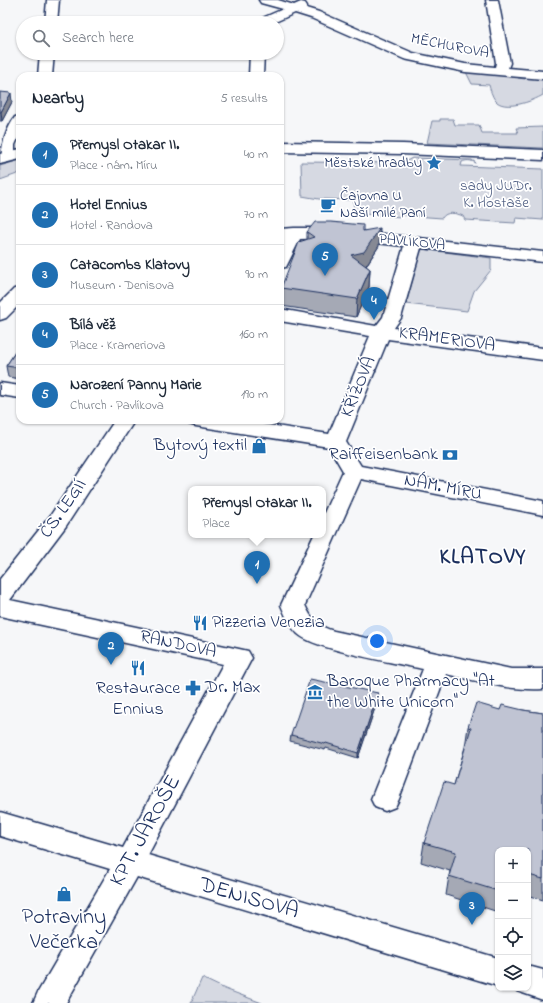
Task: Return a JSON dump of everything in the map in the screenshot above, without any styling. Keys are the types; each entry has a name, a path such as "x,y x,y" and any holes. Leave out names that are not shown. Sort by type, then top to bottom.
{"street":[{"path":"52,16 53,0"},
{"name":"MĚCHUROVA","path":"265,0 296,8 315,15 410,56 465,68 543,75"},
{"path":"278,16 313,0"},
{"path":"492,0 503,63 500,72"},
{"path":"46,72 47,60"},
{"path":"256,72 257,60"},
{"path":"9,157 7,145 16,128"},
{"path":"284,147 404,149 543,155"},
{"name":"PAVLÍKOVA","path":"287,234 330,233 543,257"},
{"path":"284,246 287,234"},
{"name":"KŘÍŽOVÁ","path":"336,442 382,331 392,318 414,242"},
{"path":"0,314 16,297"},
{"name":"KRAMERIOVA","path":"284,316 372,331 382,331 543,354"},
{"path":"0,389 16,391"},
{"name":"ČS. LEGIÍ","path":"0,596 58,522 122,424"},
{"path":"221,424 336,442 354,471 326,533"},
{"name":"NÁM. MÍRU","path":"354,471 543,508"},
{"path":"324,538 293,605 296,615 303,625 318,637 511,679 543,679"},
{"name":"RANDOVA","path":"0,607 239,658"},
{"name":"KPT. JAROŠE","path":"50,1003 128,864 239,658"},
{"path":"385,799 438,663"},
{"name":"DENISOVA","path":"0,824 128,864 495,971"},
{"path":"531,982 543,985"}],"green space":[{"path":"466,72 525,79 543,79 543,95 519,104 505,105 495,100 489,85 472,84"},
{"path":"440,119 453,119 455,125 479,125 482,133 518,133 516,128 543,127 543,148 427,143 432,121 440,121"},
{"name":"sady JUDr. K. Hostaše","path":"412,158 472,160 476,163 465,161 462,162 461,166 543,169 543,220 516,218 515,223 465,220 463,216 451,213 446,214 442,218 401,215 401,217 353,213 354,200 319,199 302,196 301,162 403,163"},
{"path":"16,161 16,174 0,180 0,166"},
{"path":"421,249 491,258 491,270 474,291 467,311 406,304"},
{"path":"202,978 225,989 262,1003 191,1003"}],"building":[{"path":"0,92 11,93 1,112 0,112"},
{"path":"315,222 363,225 363,231 380,228 364,252 351,255 370,269 357,299 284,288 284,280 299,242 314,237 307,232"},
{"path":"16,351 16,367 6,366"},
{"path":"310,679 378,693 358,753 326,743 291,735"},
{"path":"476,703 500,710 502,705 543,713 543,879 531,876 531,847 495,847 495,890 449,876 456,852 424,843 444,782 454,785 471,728 468,727"}],"place":[{"name":"Městské hradby","path":"434,163"},
{"name":"Čajovna U Naší milé Paní","path":"328,205"},
{"name":"Narození Panny Marie","path":"325,276"},
{"name":"Bílá věž","path":"374,320"},
{"name":"Bytový textil","path":"259,446"},
{"name":"Raiffeisenbank","path":"450,455"},
{"name":"Přemysl Otakar II.","path":"257,584"},
{"name":"Pizzeria Venezia","path":"200,623"},
{"name":"Hotel Ennius","path":"111,665"},
{"name":"Restaurace Ennius","path":"138,668"},
{"name":"Dr. Max","path":"193,688"},
{"name":"Baroque Pharmacy \"At the White Unicorn\"","path":"315,692"},
{"name":"Potraviny Večerka","path":"64,894"},
{"name":"Catacombs Klatovy","path":"472,925"}],"district":[{"name":"KLATOVY","path":"483,558"}]}
